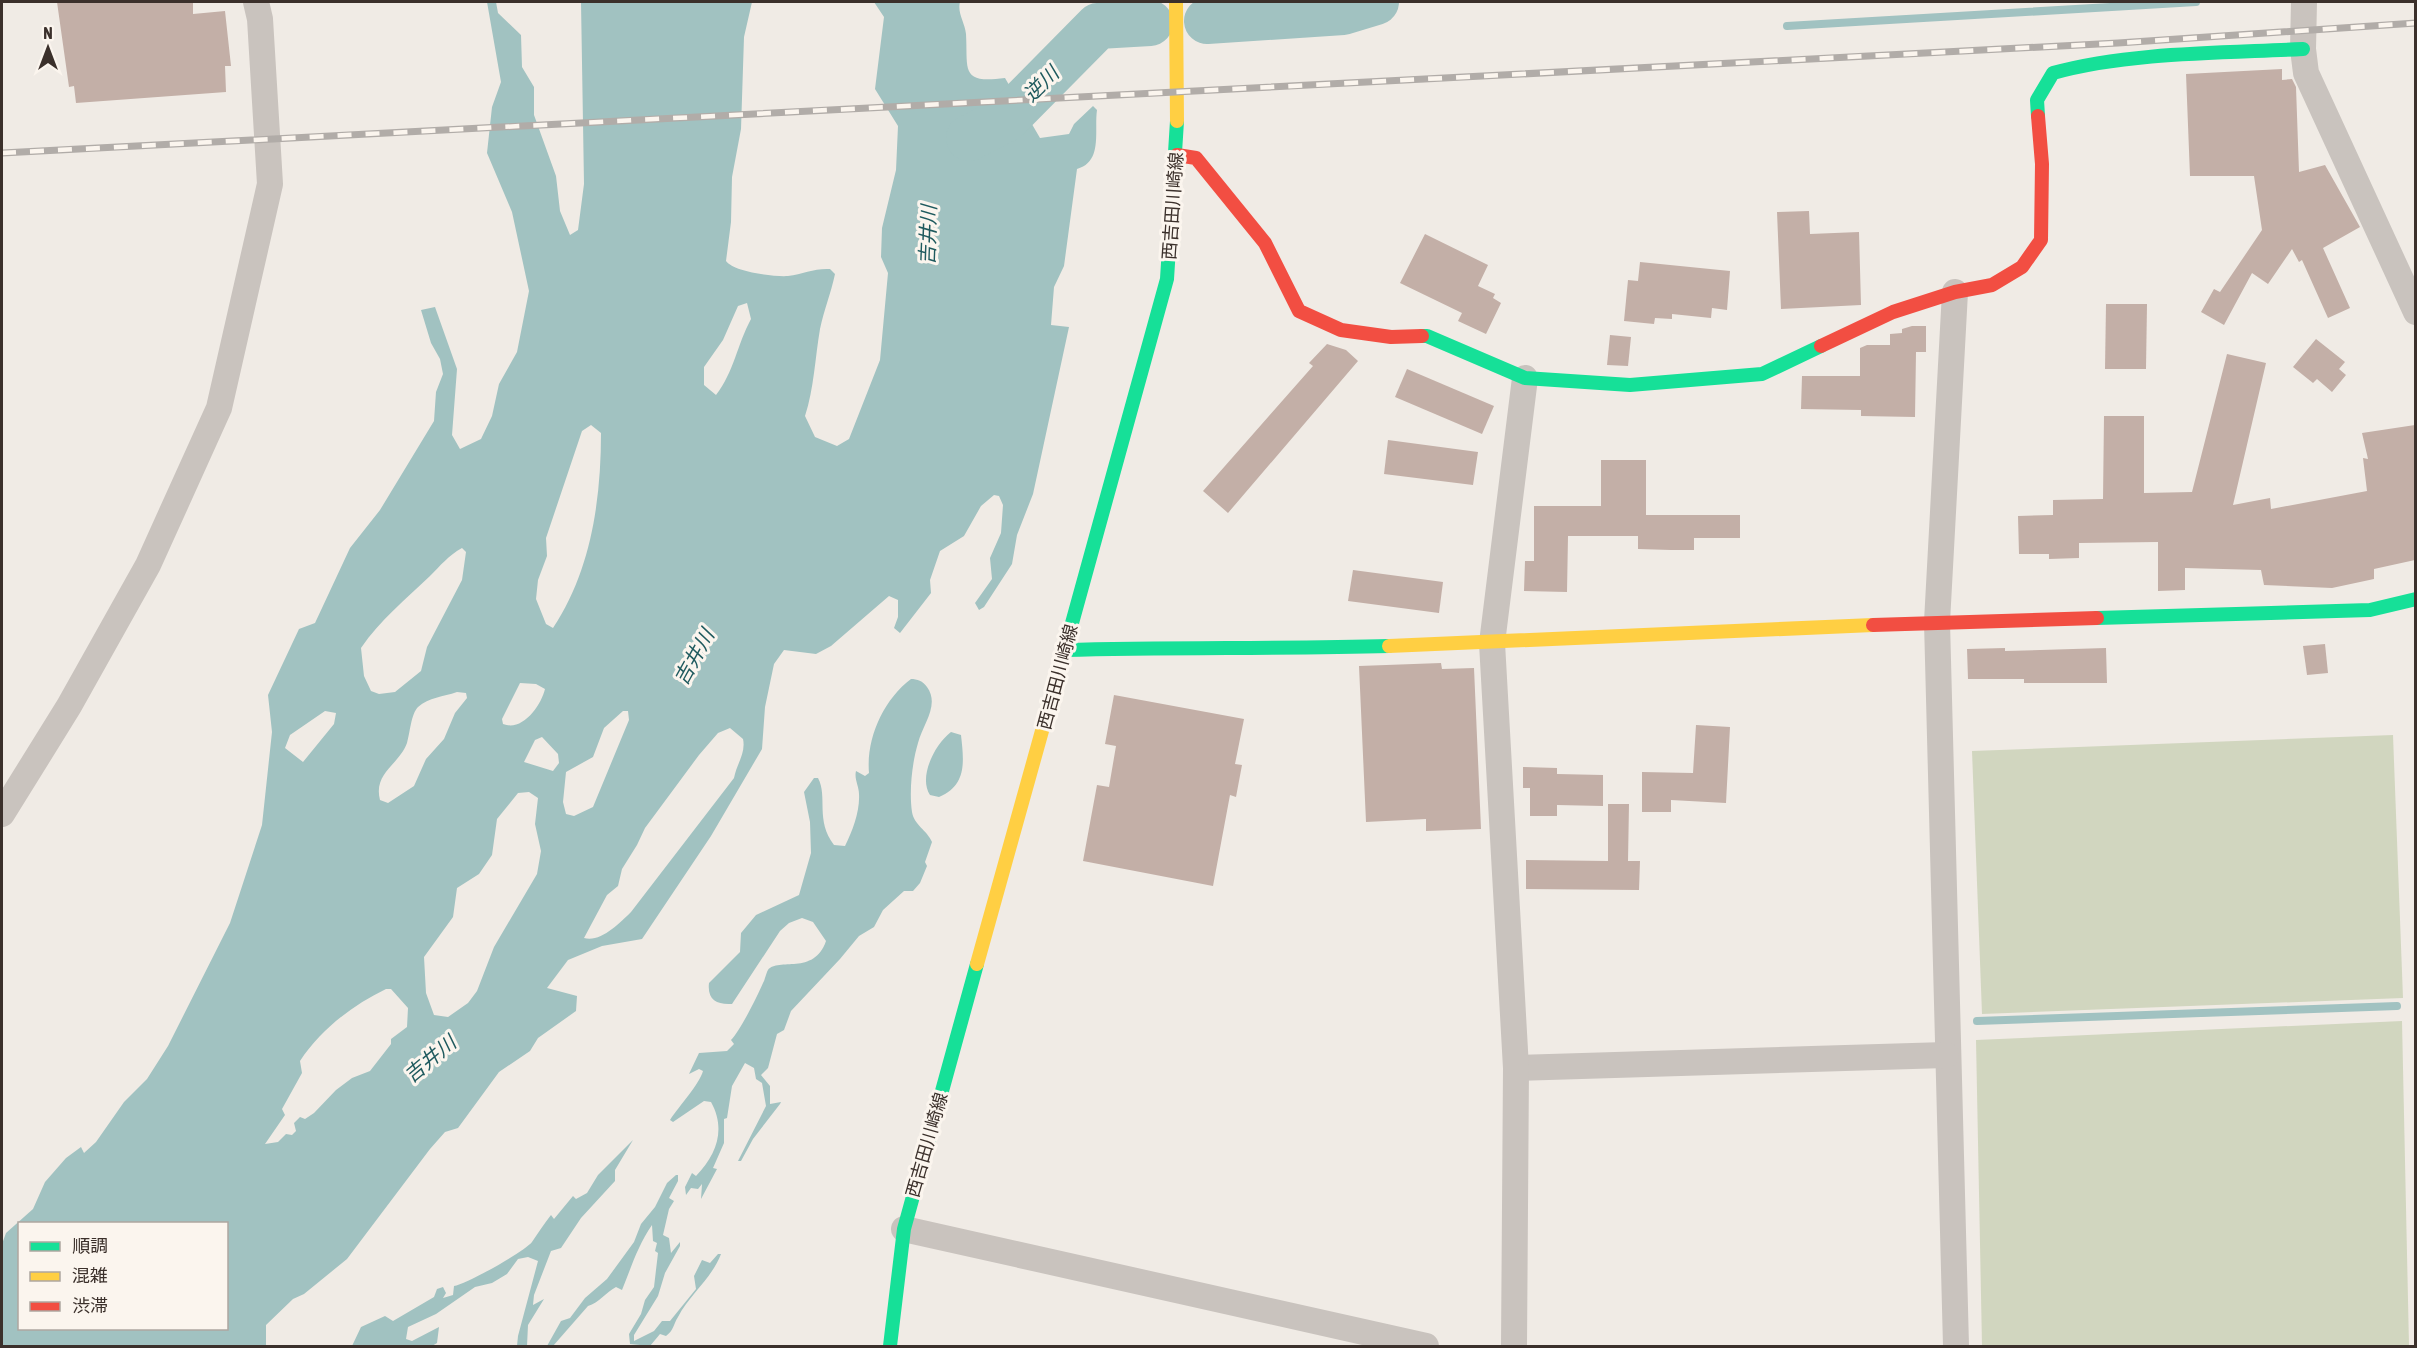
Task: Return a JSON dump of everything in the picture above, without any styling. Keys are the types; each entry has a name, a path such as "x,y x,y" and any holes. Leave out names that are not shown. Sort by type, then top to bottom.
{"street":[{"path":"2,814 69,706 148,565 219,408 270,184 260,19 256,2"},
{"name":"西吉田川崎線","path":"890,1347 904,1229 1167,279 1175,218 1178,155 1179,90 1176,2"},
{"path":"2304,2 2303,50 2310,84 2415,312"},
{"path":"1178,155 1196,158 1226,192 1265,243 1299,311 1341,330 1391,337 1427,336 1525,378 1630,384 1746,377 1762,374 1893,312 1955,292 1992,285 2009,277 2032,255 2041,240 2042,164 2037,100 2053,73 2078,66 2175,56 2303,50"},
{"path":"1955,292 1937,622 1946,1055 1956,1347"},
{"path":"1514,1347 1516,1068 1492,643 1525,378"},
{"path":"1065,650 1211,646 1247,650 1492,643 1937,622 2370,610 2415,599"},
{"path":"1516,1068 1946,1055"},
{"path":"904,1229 1426,1347"}],"green space":[{"path":"2393,735 2403,998 1982,1014 1972,751"},
{"path":"2402,1021 2409,1346 1982,1346 1976,1040"}],"water":[{"name":"吉井川","path":"487,2 496,2 498,13 521,35 522,67 534,87 534,115 556,176 560,211 570,235 578,230 584,184 581,2 752,2 744,37 741,129 732,177 731,222 726,261 745,271 764,275 788,276 825,269 830,269 835,274 820,329 805,416 815,437 837,446 849,439 880,360 888,273 881,257 882,228 896,170 898,126 875,89 884,17 874,2 960,2 966,34 969,72 980,79 1005,78 1040,138 1069,134 1074,124 1093,106 1097,110 1096,145 1091,160 1077,169 1064,266 1054,287 1051,325 1069,327 1033,494 1017,535 1012,564 984,607 979,610 975,603 992,579 990,558 1001,533 1003,505 999,496 994,495 981,506 964,536 940,551 930,580 931,593 900,633 894,628 898,617 898,600 889,596 831,646 816,654 784,650 774,664 765,707 762,749 711,836 642,939 602,946 568,960 547,988 577,996 576,1011 538,1038 530,1051 499,1072 458,1128 445,1132 430,1149 347,1259 304,1294 293,1299 266,1325 266,1346 2,1346 2,1244 6,1233 18,1222 18,1330 228,1330 228,1222 18,1222 33,1209 45,1182 66,1158 81,1147 84,1153 96,1142 124,1102 147,1079 168,1046 230,923 262,825 272,732 268,695 299,629 315,623 350,548 380,510 434,421 436,392 443,374 440,359 431,343 421,310 435,307 457,369 452,435 460,449 481,439 492,416 499,384 517,352 529,291 512,212 487,153 492,107 501,82","holes":["747,303 751,319 727,377 716,395 704,385 704,367 723,340 738,306","591,425 601,433 596,509 577,583 553,628 546,624 536,599 538,580 547,556 546,538 582,431","462,548 466,552 462,580 427,647 421,671 395,692 379,694 371,691 364,676 361,648 385,619 445,561","520,683 536,684 545,689 530,716 517,724 503,724 502,719","457,692 466,693 467,698 455,713 444,739 426,759 414,786 388,803 380,800 380,783 403,751 412,719 418,707 427,701","325,711 336,713 334,724 303,762 285,748 290,735","623,711 628,711 629,720 593,807 574,816 566,814 563,802 566,772 593,757 604,728","730,728 743,739 742,754 734,778 631,912 603,935 597,938 584,938 607,895 618,886 622,869 645,828 718,733","542,737 558,754 559,763 553,771 524,762 535,740","529,792 538,798 535,824 541,851 537,874 494,947 477,991 468,1003 448,1017 434,1015 426,993 424,957 453,917 457,888 479,874 492,855 497,819 518,793","391,989 408,1008 407,1027 391,1039 391,1044 370,1071 352,1078 305,1119 300,1117 294,1123 296,1131 292,1135 286,1134 278,1142 265,1144 285,1115 282,1109 302,1073 300,1061 308,1049 338,1019 374,995"]},
{"path":"911,679 925,685 931,694 932,701 916,751 911,786 913,817 932,842 925,862 927,866 920,883 913,891 904,891 883,910 874,927 859,936 791,1011 784,1030 777,1034 768,1068 761,1075 770,1086 770,1104 781,1102 753,1139 741,1161 738,1161 766,1106 762,1083 756,1079 754,1068 745,1063 732,1086 727,1118 724,1119 724,1143 713,1168 717,1169 701,1199 702,1184 698,1189 691,1188 686,1195 685,1187 692,1173 696,1176 714,1150 718,1131 716,1112 711,1102 704,1101 673,1122 670,1120 701,1077 703,1071 699,1069 689,1074 699,1053 727,1051 734,1044 731,1040 748,1013 768,970 773,966 796,964 813,958 820,952 826,941 813,922 802,918 789,923 780,931 732,1004 722,1004 714,1000 710,994 709,983 740,952 741,933 756,915 799,895 811,853 810,822 804,792 814,778 818,778 821,785 823,818 828,836 834,845 845,846 857,814 859,794 856,771 865,776 869,773 870,747 878,721 892,698"},
{"path":"951,732 961,735 962,772 955,786 948,792 939,797 930,795 926,779 930,761 939,744"},
{"path":"633,1140 615,1170 615,1181 581,1218 561,1248 551,1251 534,1295 533,1305 544,1299 528,1325 527,1346 517,1346 518,1336 538,1261 528,1257 518,1259 507,1274 492,1283 475,1287 436,1314 408,1327 406,1339 412,1341 439,1327 437,1343 432,1346 352,1346 361,1327 385,1316 393,1321 434,1297 437,1289 443,1287 446,1293 443,1298 453,1295 454,1286 483,1274 527,1246 551,1215 554,1219 573,1196 576,1199 587,1193 598,1175"},
{"path":"678,1175 678,1181 669,1198 674,1201 669,1209 663,1235 669,1238 671,1253 680,1242 680,1246 665,1273 658,1296 634,1335 634,1341 654,1331 662,1321 670,1321 696,1289 694,1276 702,1260 710,1263 718,1254 721,1254 712,1271 683,1309 671,1332 666,1336 660,1334 650,1346 630,1344 629,1334 641,1314 645,1300 654,1287 658,1253 655,1251 657,1243 653,1241 652,1225 622,1290 616,1287 588,1306 553,1346 547,1346 561,1321 570,1318 585,1298 607,1279 634,1242 641,1224 655,1207 667,1183"}],"building":[{"path":"57,2 193,2 193,14 225,11 231,66 225,66 226,92 76,103 74,86 69,87"},
{"path":"2282,69 2282,80 2292,79 2296,87 2299,172 2325,165 2360,227 2323,248 2350,308 2328,318 2302,260 2299,262 2292,249 2268,284 2252,273 2224,325 2201,312 2214,289 2220,292 2262,230 2254,176 2190,176 2186,74"},
{"path":"1809,211 1810,234 1859,232 1861,305 1781,309 1777,212"},
{"path":"1425,234 1488,265 1478,286 1495,294 1493,298 1501,303 1486,334 1458,321 1462,313 1400,283"},
{"path":"1640,262 1730,271 1727,310 1712,308 1711,318 1672,314 1672,319 1655,318 1654,324 1624,321 1628,280 1638,281"},
{"path":"2106,304 2147,304 2146,369 2105,369"},
{"path":"1926,326 1926,352 1916,352 1915,417 1861,416 1861,410 1801,409 1802,376 1860,376 1860,348 1867,345 1890,345 1890,334 1902,333 1902,329"},
{"path":"1610,335 1631,337 1628,366 1607,365"},
{"path":"2316,339 2345,362 2339,369 2346,375 2332,392 2317,379 2313,383 2293,367"},
{"path":"1327,344 1346,350 1358,361 1228,513 1203,491 1313,366 1309,363"},
{"path":"2227,354 2266,363 2233,505 2270,498 2271,509 2367,491 2363,458 2368,459 2362,433 2415,425 2415,560 2374,569 2374,579 2332,588 2264,585 2261,570 2185,568 2185,590 2158,591 2158,542 2079,543 2079,558 2049,559 2049,554 2019,554 2018,516 2053,515 2053,500 2103,499 2104,416 2144,416 2144,493 2192,492"},
{"path":"1407,369 1494,406 1482,434 1395,397"},
{"path":"1388,440 1478,452 1473,485 1384,474"},
{"path":"1601,460 1646,460 1646,515 1740,515 1740,538 1694,538 1694,550 1671,550 1638,549 1638,536 1568,536 1567,592 1524,591 1525,561 1534,561 1534,506 1601,506"},
{"path":"1353,570 1443,582 1439,613 1348,601"},
{"path":"2325,644 2328,673 2307,675 2303,646"},
{"path":"2005,648 2005,651 2106,648 2107,683 2024,683 2024,679 1968,679 1967,649"},
{"path":"1441,663 1442,669 1474,668 1481,829 1426,831 1426,819 1366,822 1359,666"},
{"path":"1114,695 1244,719 1235,764 1242,765 1236,797 1230,795 1213,886 1083,861 1097,785 1109,787 1116,746 1105,744"},
{"path":"1696,725 1730,727 1726,803 1671,800 1671,812 1642,812 1642,772 1693,773"},
{"path":"1523,767 1557,768 1557,774 1603,775 1603,806 1557,805 1557,816 1530,816 1530,788 1523,788"},
{"path":"1608,804 1629,804 1628,861 1640,861 1639,890 1526,889 1526,860 1608,861"}],"waterway":[{"name":"逆川","path":"1207,21 1343,12 1376,2"},
{"path":"1787,26 2196,2"},
{"name":"逆川","path":"969,138 1006,119 1098,26 1150,23"},
{"path":"1977,1021 2397,1006"}],"railway":[{"path":"2,153 2118,43 2416,23"}],"traffic: fast":[{"path":"2038,116 2037,100 2053,73 2082,66 2145,57 2303,49"},
{"path":"1069,634 1167,279 1177,121"},
{"path":"1422,336 1427,336 1525,378 1630,385 1762,374 1821,346"},
{"path":"2097,618 2370,610 2416,599"},
{"path":"1065,650 1389,646"},
{"path":"890,1346 904,1229 977,964"}],"traffic: slow":[{"path":"1176,2 1177,121"},
{"path":"1389,646 1873,625"},
{"path":"977,964 1069,634"}],"traffic: jam":[{"path":"1821,346 1893,312 1955,292 1992,285 2022,267 2041,240 2042,164 2038,116"},
{"path":"1177,155 1196,158 1265,243 1299,311 1341,330 1391,337 1422,336"},
{"path":"1873,625 2097,618"}]}
